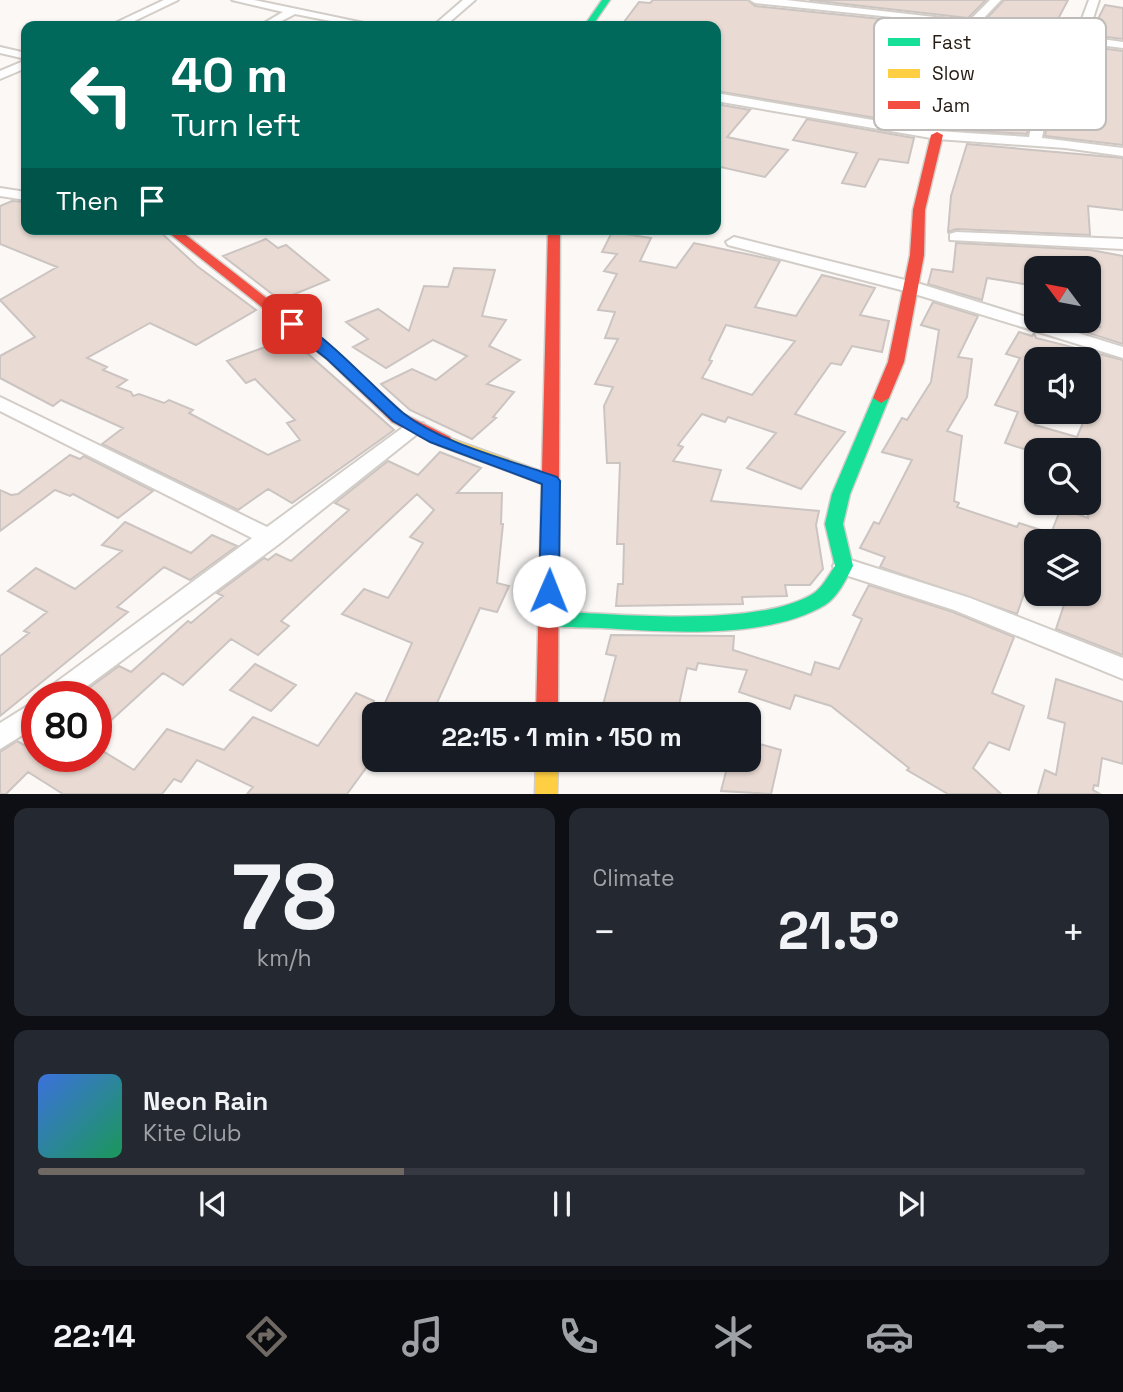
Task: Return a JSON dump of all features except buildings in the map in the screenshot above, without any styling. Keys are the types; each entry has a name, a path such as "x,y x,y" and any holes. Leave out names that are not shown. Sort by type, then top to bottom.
{"main road":[{"path":"591,21 606,0"},
{"path":"549,618 677,622 781,615 818,601 844,566 834,524 841,494 896,362 917,255 919,210 937,135"},
{"path":"178,235 332,356 398,418 436,438 551,481"},
{"path":"547,702 555,235"},
{"path":"546,793 547,772"}],"street":[{"path":"126,21 173,0"},
{"path":"237,0 346,21"},
{"path":"444,21 470,0"},
{"path":"755,0 918,18"},
{"path":"978,18 996,0"},
{"path":"1088,18 1094,0"},
{"path":"274,21 293,11"},
{"path":"0,50 21,55"},
{"path":"0,75 21,66"},
{"path":"721,98 874,124"},
{"path":"908,130 1123,152"},
{"path":"1035,142 1037,130"},
{"path":"0,192 21,195"},
{"path":"0,204 21,197"},
{"path":"956,237 1123,244"},
{"path":"734,242 911,286 1123,353"},
{"path":"0,403 271,538"},
{"path":"76,681 416,427"},
{"path":"844,566 962,604 1123,669"},
{"path":"0,738 21,723"}],"traffic: fast":[{"path":"591,21 606,0"},
{"path":"549,618 649,623 726,622 793,611 818,600 830,589 844,566 834,524 841,494 881,398"}],"traffic: slow":[{"path":"444,441 551,481"},
{"path":"546,794 547,772"}],"traffic: jam":[{"path":"881,398 896,362 917,255 919,210 937,135"},
{"path":"178,235 332,356 398,418 444,441"},
{"path":"547,702 554,235"}],"route":[{"path":"292,324 332,356 398,418 436,438 551,481 549,591"}]}
